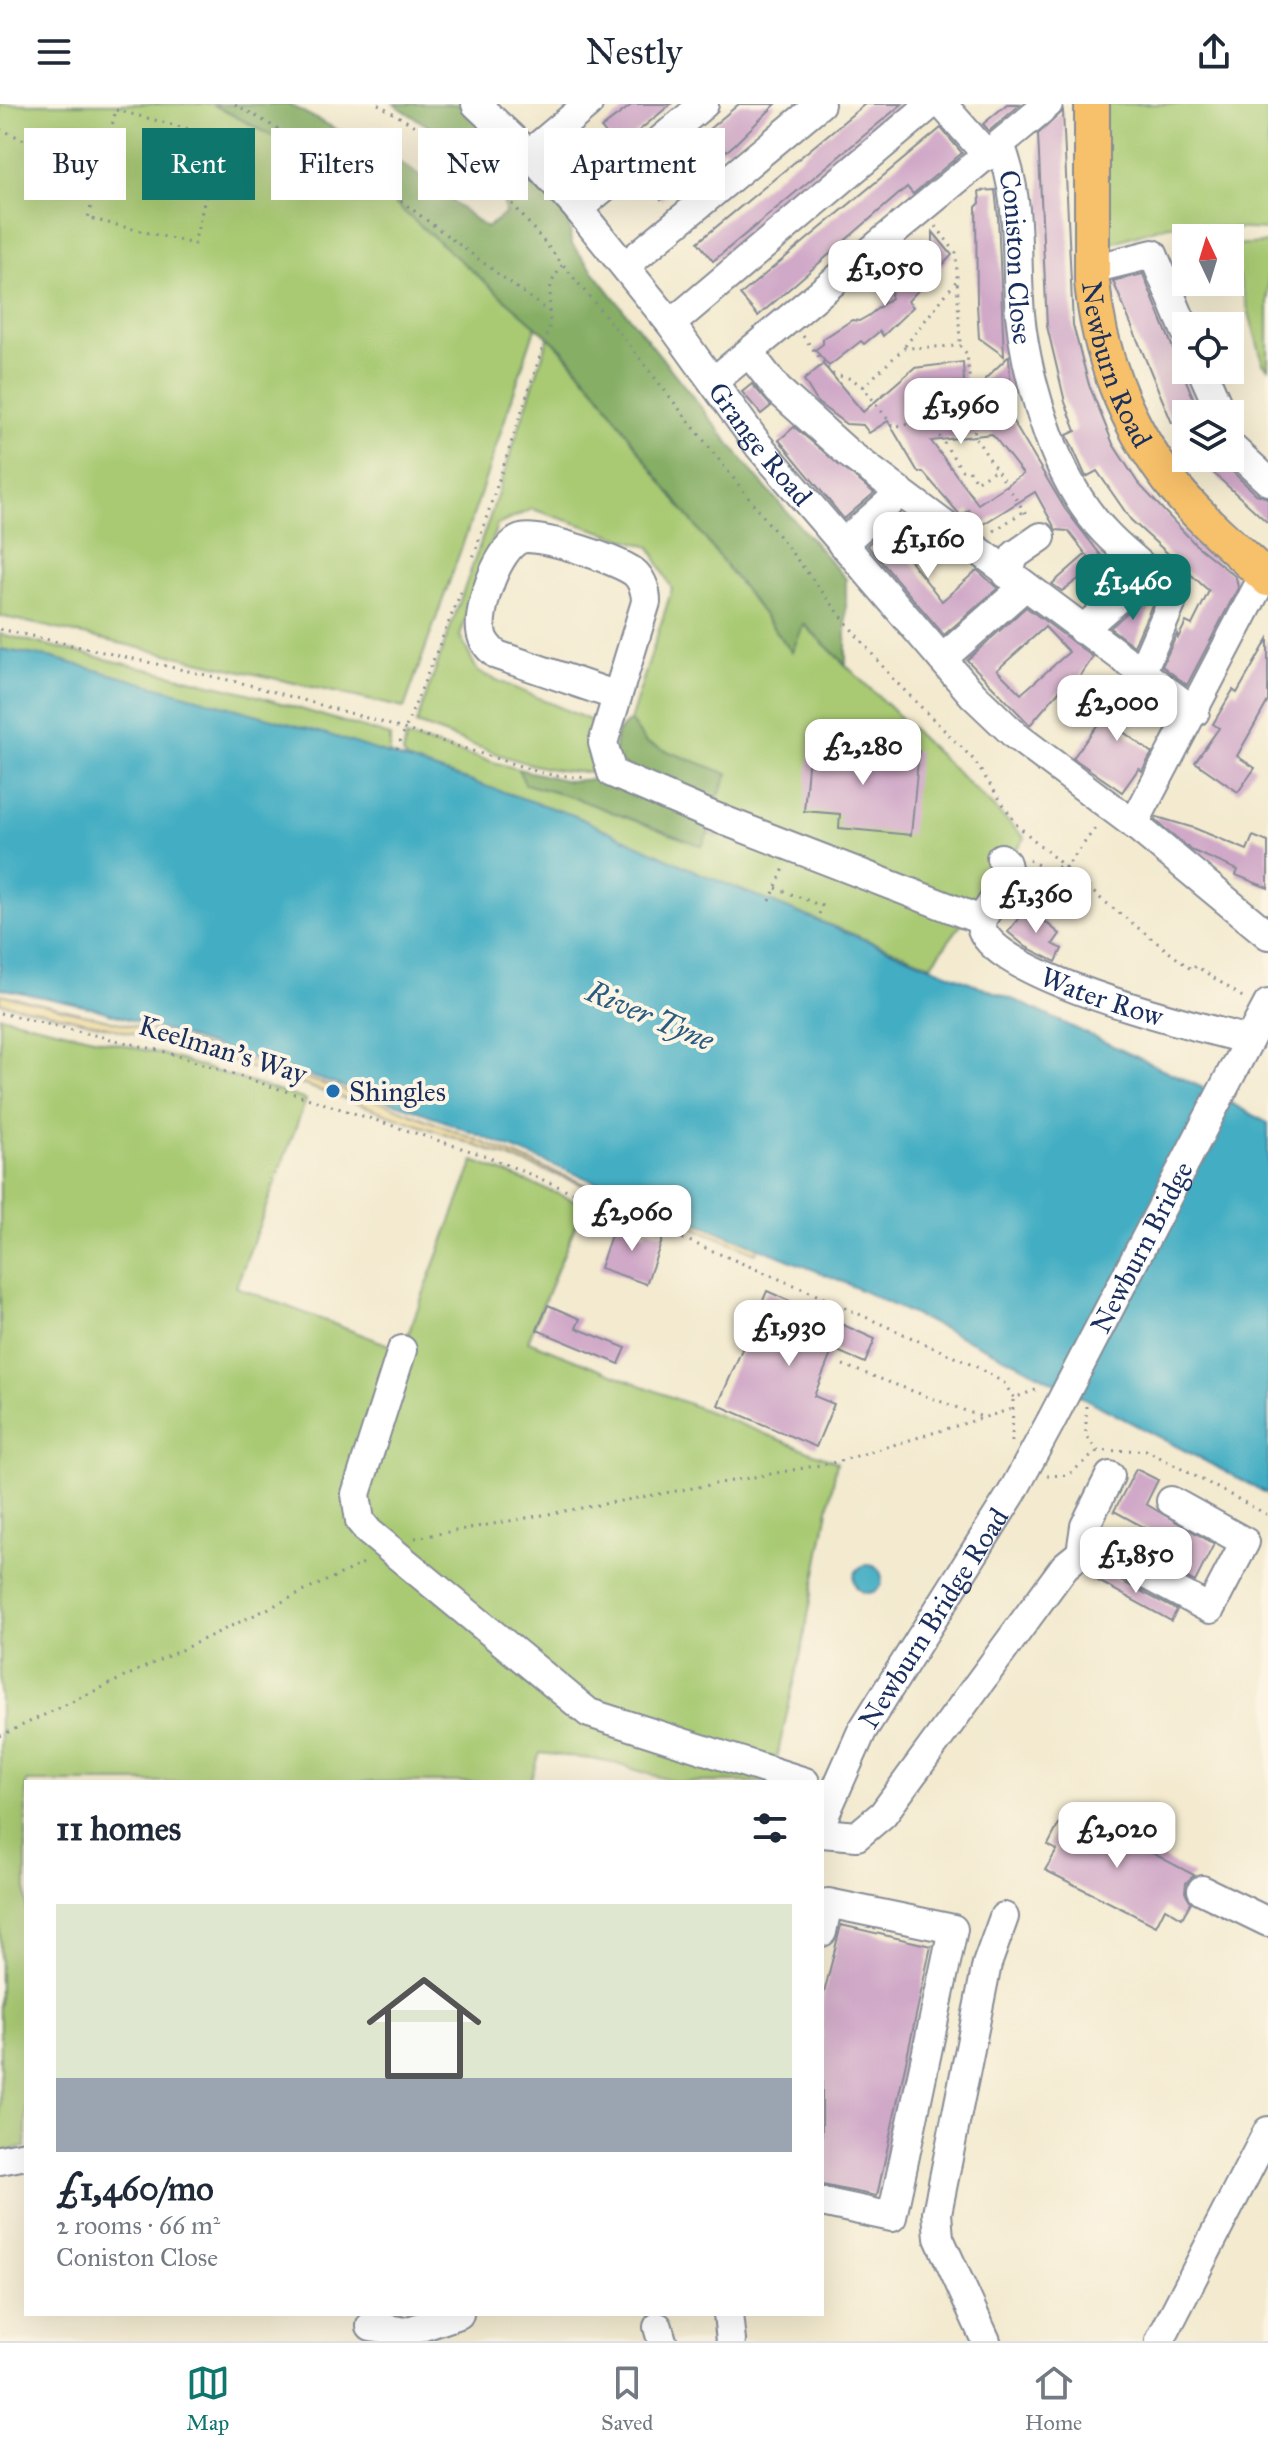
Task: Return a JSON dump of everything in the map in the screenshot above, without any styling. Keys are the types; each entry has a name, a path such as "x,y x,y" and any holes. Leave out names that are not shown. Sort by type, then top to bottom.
{"main road":[{"name":"Newburn Road","path":"1092,104 1092,269 1101,340 1134,426 1169,481 1266,577"}],"street":[{"name":"Grange Road","path":"476,104 529,154 578,209 671,324 759,446 942,659 1016,736 1136,826 1268,935"},
{"path":"529,154 588,104"},
{"path":"578,209 704,104"},
{"path":"625,266 820,104"},
{"path":"671,324 931,104"},
{"path":"942,104 994,151"},
{"path":"714,381 791,321 1048,104"},
{"name":"Coniston Close","path":"994,151 1012,173 1020,316 1027,369 1049,436 1071,485 1105,533 1162,583 1171,604 1141,673"},
{"path":"1092,269 1153,254 1178,312"},
{"path":"750,354 778,390 848,453 1015,581 1195,712"},
{"path":"1244,459 1268,481"},
{"path":"842,544 900,493"},
{"path":"617,696 497,655 487,646 481,632 482,615 498,562 509,545 534,537 618,564 640,579 646,602 603,743 612,773 981,920 1009,877 1006,863 1001,858"},
{"path":"942,659 1015,581 1015,555 1041,537"},
{"path":"1082,630 1149,571"},
{"path":"1136,826 1138,816 1266,577"},
{"name":"Water Row","path":"981,920 980,929 985,939 1012,959 1069,986 1128,1007 1249,1040"},
{"path":"1249,1040 1266,1007"},
{"name":"Newburn Bridge","path":"1051,1421 1249,1040"},
{"path":"402,1350 356,1494 360,1521 383,1544 589,1713 799,1780"},
{"name":"Newburn Bridge Road","path":"824,1811 828,1791 862,1731 1024,1473 1051,1421"},
{"path":"1081,1553 1085,1526 1104,1463"},
{"path":"824,1833 857,1836 883,1814 1065,1566 1081,1553 1104,1552 1210,1609 1245,1542 1171,1501"},
{"path":"1202,1890 1268,1922"},
{"path":"824,1922 828,1903 953,1929 892,2217 824,2202"},
{"path":"986,2341 939,2238 937,2213 987,1964 1004,1917"},
{"path":"1160,2341 1268,2131"},
{"path":"0,2160 24,2155"},
{"path":"371,2326 406,2332 453,2316"},
{"path":"728,2316 731,2341"}],"path":[{"path":"235,104 401,201 549,312"},
{"path":"378,104 438,140 507,197 853,631 893,679 973,759 1017,825 1065,869 1192,970 1196,966 1266,1007"},
{"path":"116,110 220,137 194,244 88,218 100,174 116,110"},
{"path":"0,129 24,140"},
{"path":"924,210 956,253 960,346 967,354 975,437 1041,537"},
{"path":"472,562 550,326 551,283 563,264"},
{"path":"863,387 904,348 957,280"},
{"path":"791,321 832,374 852,379 863,387 892,425 904,426 942,404 970,400"},
{"path":"904,348 960,346"},
{"path":"926,416 962,470 969,470 976,482 996,469"},
{"path":"971,547 1024,511"},
{"path":"397,749 461,591"},
{"path":"0,629 246,684 406,729 545,774 592,778 612,773"},
{"path":"1065,869 1111,809"},
{"path":"770,901 792,847"},
{"path":"776,888 822,906 817,920"},
{"name":"Keelman's Way","path":"0,1013 177,1055 486,1156 801,1288 979,1368 1004,1383 1014,1398 1049,1386"},
{"path":"843,1365 985,1417"},
{"path":"1083,1401 1086,1405 1086,1435 1104,1463"},
{"path":"0,1736 365,1565 383,1544 837,1462 1012,1409"},
{"path":"1024,1473 1061,1478 1146,1450 1268,1515"}],"green space":[{"path":"0,104 212,104 271,135 271,200 391,200 536,325 476,507 404,708 0,616"},
{"path":"212,104 288,104 334,128 271,128 271,135"},
{"path":"394,104 457,104 483,128 431,128"},
{"path":"1100,104 1268,104 1268,230 1244,229 1244,224 1172,224 1099,247"},
{"path":"402,164 418,174 418,200 451,200 486,228 505,214 503,200 528,200 528,174 544,191 544,200 553,200 569,217 571,243 757,478 846,579 846,665 804,624 792,652 651,468 599,393 562,349 391,200 402,200"},
{"path":"1268,243 1268,368 1263,363 1244,295 1244,244"},
{"path":"549,336 599,393 651,468 791,651 803,624 1025,838 931,965 704,875 573,815 409,761 403,754 406,737 518,769 526,784 575,798 702,846 708,833 719,837 728,812 714,806 727,774 646,743 630,721 672,589 650,547 532,509 497,525 460,636 478,672 603,726 602,770 580,772 533,765 416,724 492,511"},
{"path":"0,634 244,692 390,736 390,755 53,658 0,649"},
{"path":"630,721 646,743 728,774 714,806 621,764 614,752 617,732"},
{"path":"518,769 568,781 609,778 714,819 702,846 575,798 525,784"},
{"path":"0,1016 161,1054 306,1100 236,1287 402,1350 474,1161 584,1204 528,1341 837,1462 774,1780 669,1780 607,1761 540,1753 531,1780 24,1780 24,2147 0,2152"}],"sand":[{"name":"Shingles","path":"0,994 158,1032 390,1105 622,1199 392,1115 237,1064 80,1020 0,1003"},
{"path":"666,1201 760,1240 756,1253 661,1214"}],"water":[{"name":"River Tyne","path":"0,649 53,658 327,734 573,815 704,875 1019,1002 1203,1088 1268,1123 1268,1494 1015,1362 839,1280 414,1109 93,1008 0,988"},
{"path":"868,1565 878,1569 882,1579 878,1589 868,1593 858,1589 854,1579 858,1569"}],"building":[{"path":"633,104 671,104 642,128 601,128"},
{"path":"739,104 776,104 727,151 725,128 710,128"},
{"path":"865,104 902,104 713,261 698,242"},
{"path":"1007,104 1021,104 989,131 983,124"},
{"path":"1063,111 1073,325 1089,385 1113,444 1138,483 1195,544 1236,577 1238,588 1187,685 1162,666 1177,634 1178,638 1186,622 1192,625 1209,591 1131,520 1097,471 1086,477 1067,435 1076,431 1065,402 1047,326 1038,134"},
{"path":"941,128 962,153 913,194 907,187 758,316 740,295"},
{"path":"995,190 1004,356 979,338 977,304 976,207 980,203 979,191"},
{"path":"933,232 952,255 908,301 913,307 883,336 880,331 864,344 861,341 829,366 815,350 823,344 823,339 852,320 859,321 868,316 891,298 892,282 897,288 919,265 919,249 925,256 933,249"},
{"path":"1143,274 1172,346 1172,384 1188,384 1194,400 1172,400 1172,423 1113,281"},
{"path":"1009,356 1012,420 1065,509 1106,562 1098,568 1088,556 1084,575 1062,591 1052,584 1086,554 1068,531 1056,530 1035,492 980,526 969,510 961,516 923,472 918,472 888,421 869,433 863,425 846,424 818,403 804,380 823,364 863,412 914,368 963,362 964,382 936,384 954,413 963,417 987,414 985,379","holes":["992,434 1023,474 978,504 931,441"]},
{"path":"752,384 771,406 761,414 742,392"},
{"path":"794,427 874,493 844,519 779,440"},
{"path":"1212,472 1233,472 1256,494 1268,498 1268,523"},
{"path":"899,517 915,537 901,549 942,601 977,570 998,588 944,635 867,545"},
{"path":"1146,596 1152,605 1134,646 1110,628"},
{"path":"1026,607 1093,657 1067,696 1059,691 1030,725 967,660","holes":["1045,627 1069,652 1021,694 997,670"]},
{"path":"1268,639 1268,701 1237,756 1255,768 1238,792 1195,762 1219,728 1213,724 1233,690 1237,693"},
{"path":"1128,684 1171,716 1168,721 1138,700 1118,728 1152,753 1142,771 1139,768 1122,792 1073,758"},
{"path":"810,743 919,751 911,835 839,828 840,814 804,811"},
{"path":"1157,817 1194,828 1247,850 1253,836 1268,842 1268,888 1236,875 1238,870 1191,850 1155,820"},
{"path":"1027,907 1060,934 1053,944 1062,949 1056,962 1026,947 1008,932"},
{"path":"615,1223 645,1234 647,1229 664,1235 646,1284 600,1268"},
{"path":"767,1291 875,1339 865,1363 833,1349 814,1396 834,1404 816,1447 718,1405"},
{"path":"548,1305 580,1319 576,1328 626,1348 619,1364 537,1330"},
{"path":"1136,1469 1158,1480 1146,1504 1214,1544 1195,1582 1138,1551 1149,1530 1114,1511"},
{"path":"1098,1569 1177,1610 1171,1621 1093,1578"},
{"path":"1067,1808 1194,1875 1186,1883 1185,1892 1191,1902 1182,1918 1165,1908 1156,1926 1045,1870 1057,1850 1048,1845"},
{"path":"841,1925 931,1946 877,2196 824,2185 824,1993"}],"place":[{"name":"Shingles","path":"333,1091"}]}
